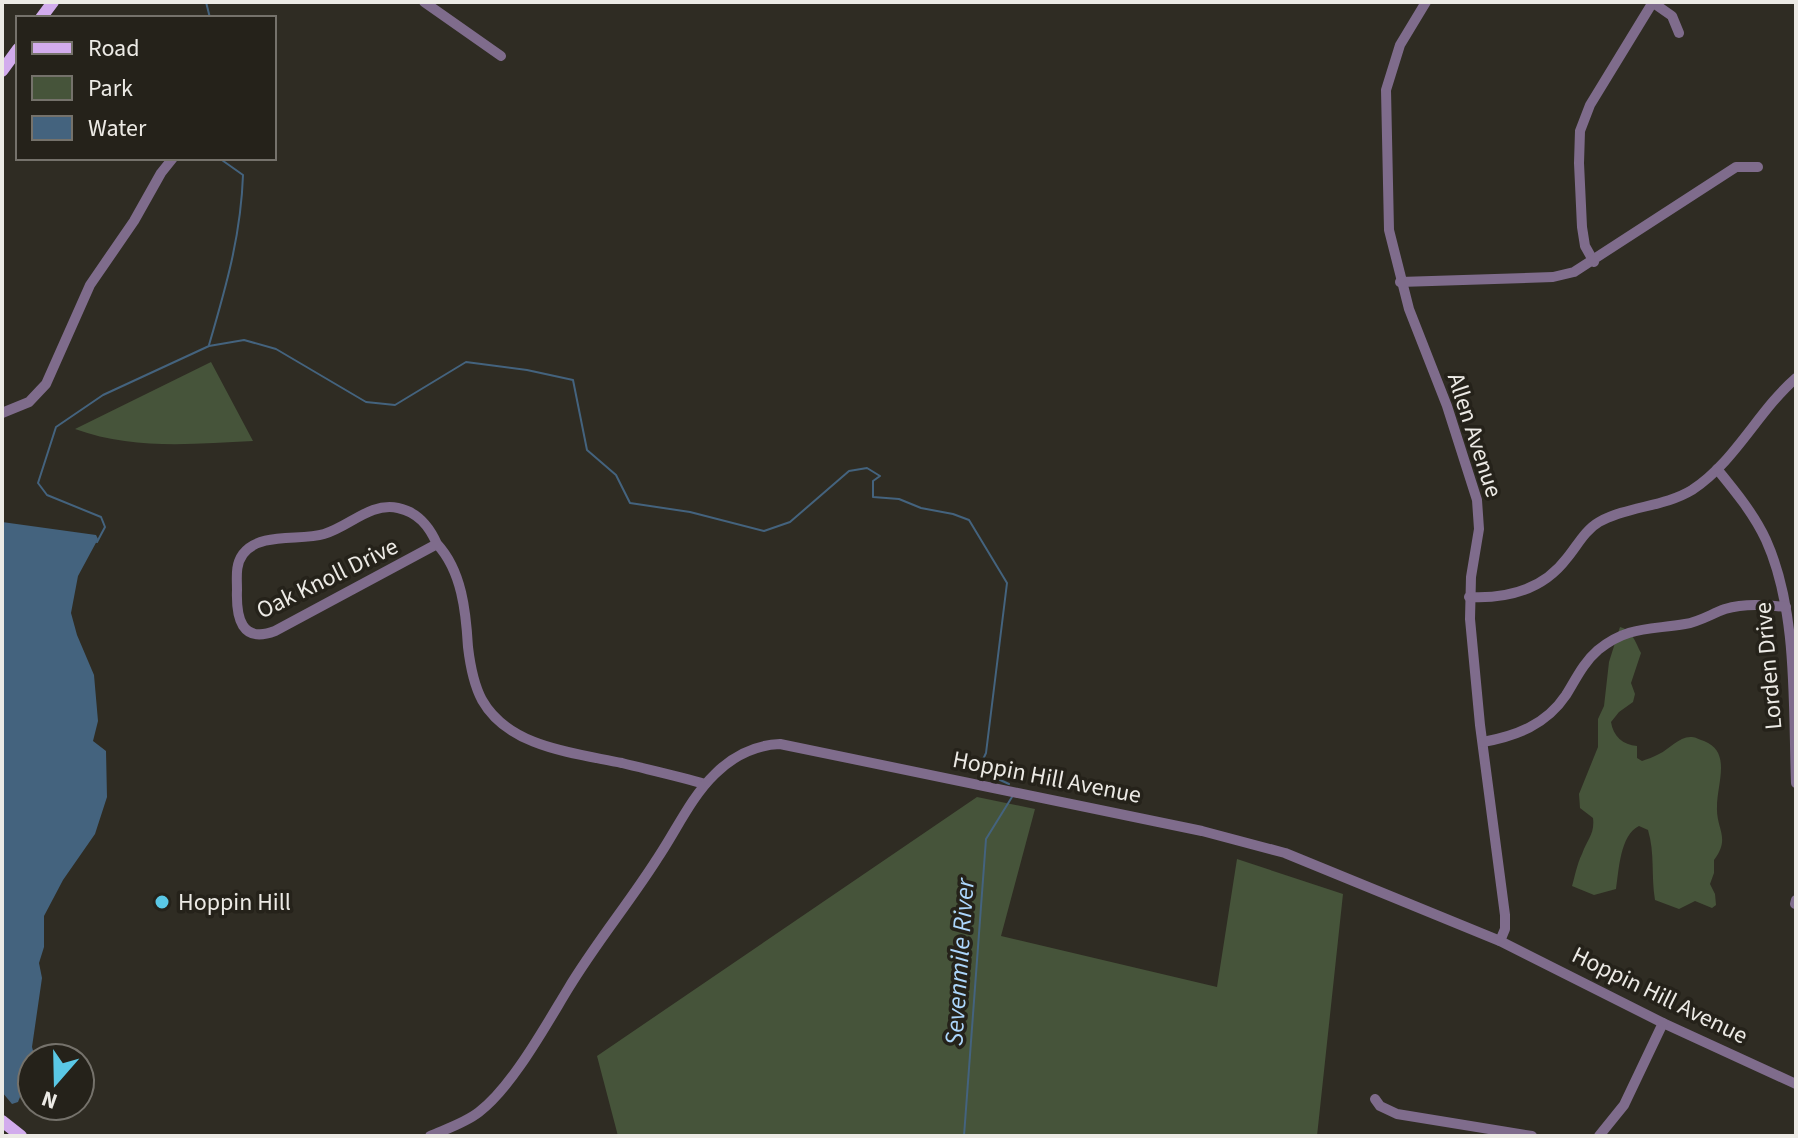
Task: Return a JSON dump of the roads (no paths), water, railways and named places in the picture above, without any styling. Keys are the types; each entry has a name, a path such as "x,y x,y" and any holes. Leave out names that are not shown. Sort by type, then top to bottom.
{"main road":[{"path":"2,71 16,52"},
{"path":"2,1121 21,1136"}],"street":[{"path":"424,2 501,56"},
{"name":"Allen Avenue","path":"1426,2 1400,45 1386,90 1389,230 1400,282 1447,406 1477,500 1479,529 1469,597 1505,915 1505,929 1500,941"},
{"path":"1594,262 1585,246 1582,227 1580,131 1590,105 1653,2 1672,16 1679,33"},
{"path":"2,413 29,402 41,391 90,285 171,160"},
{"path":"1400,282 1553,277 1574,272 1594,262 1736,167 1758,167"},
{"path":"1469,597 1494,598 1521,592 1549,579 1597,523 1690,491 1717,469 1779,393 1796,378"},
{"name":"Lorden Drive","path":"1717,469 1743,500 1767,540 1786,607 1796,783"},
{"name":"Oak Knoll Drive","path":"437,544 275,631 257,635 244,628 239,619 237,566 242,555 255,544 325,534 371,511 387,507 412,513 425,523 452,566 461,590 469,655 482,700 508,728 550,748 671,773 705,784"},
{"path":"1483,742 1513,735 1544,718 1564,698 1587,661 1601,647 1621,635 1643,628 1687,624 1735,607 1786,607"},
{"name":"Hoppin Hill Avenue","path":"430,1136 478,1113 498,1092 547,1027 570,986 705,784 732,760 760,747 780,744 1247,841 1341,874 1500,941 1663,1023 1796,1084"},
{"path":"1599,1136 1624,1105 1663,1023"},
{"path":"1375,1099 1380,1106 1397,1114 1532,1136"}],"water":[{"path":"2,522 96,535 98,539 78,576 71,613 94,675 98,721 93,741 106,751 107,797 95,834 63,880 44,916 44,947 39,963 42,978 33,1042 16,1042 16,1103 12,1104 2,1092"}],"waterway":[{"name":"Sevenmile River","path":"206,2 210,16"},
{"name":"Sevenmile River","path":"209,345 227,282 242,197 243,175 222,160"},
{"name":"Sevenmile River","path":"97,542 105,527 101,517 47,495 38,483 56,427 103,395 209,346 244,340 276,349 366,402 395,405 466,362 573,380 587,450 616,475 630,503 690,512 764,531 790,522 849,471 867,468 880,476 873,481 873,497 899,499 969,520 1007,583 986,753 978,770 1009,784"},
{"name":"Sevenmile River","path":"964,1136 986,839 1012,797"}],"place":[{"name":"Hoppin Hill","path":"162,902"}]}
